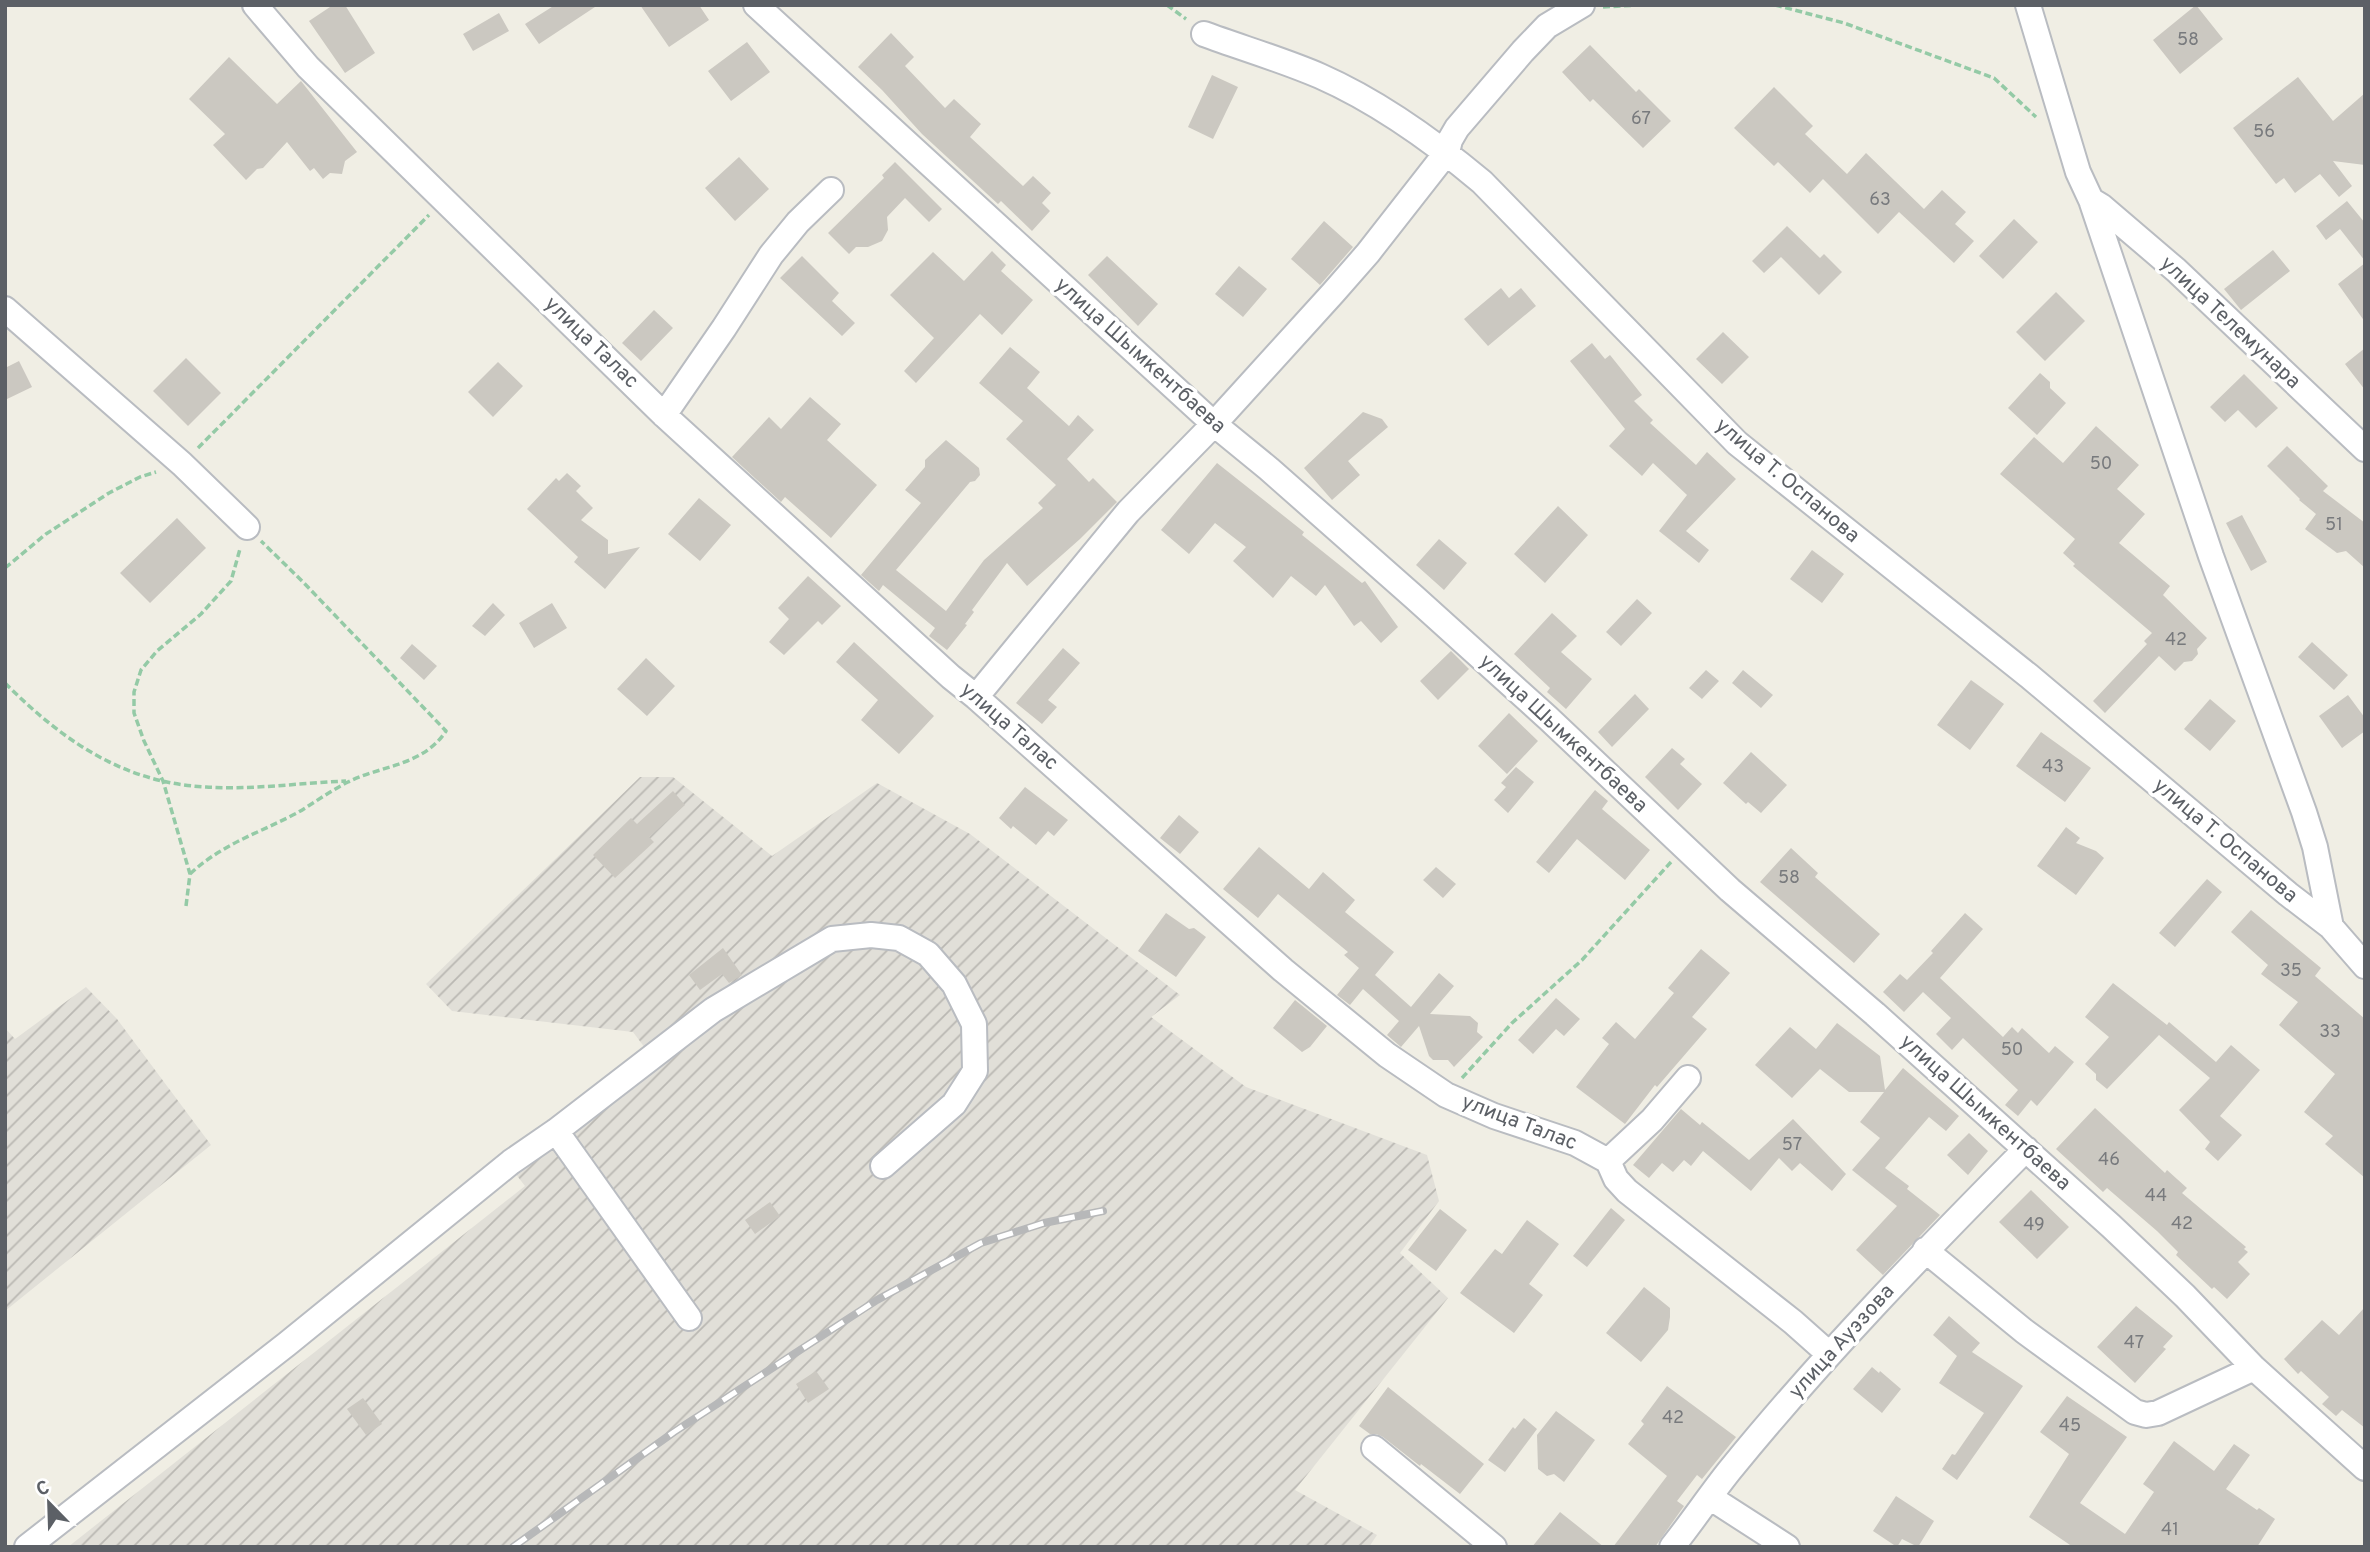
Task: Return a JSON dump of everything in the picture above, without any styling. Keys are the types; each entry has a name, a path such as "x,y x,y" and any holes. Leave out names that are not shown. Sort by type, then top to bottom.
{"street":[{"name":"улица Талас","path":"255,5 308,68 664,415 941,668 1283,970 1387,1055 1446,1095 1494,1116 1575,1143 1608,1161 1616,1179 1627,1191 1793,1322 1829,1354"},
{"name":"улица Шымкентбаева","path":"756,5 1214,424 1269,469 1548,718 1740,899 1875,1014 2026,1149 2185,1296 2254,1368 2365,1468"},
{"name":"улица Т. Оспанова","path":"2028,5 2078,172 2091,200 2211,556 2304,812 2315,847 2331,927"},
{"path":"976,697 1128,512 1214,424 1368,253 1447,152 1457,128 1523,51 1548,26 1580,7"},
{"name":"улица Т. Оспанова","path":"1204,34 1321,76 1389,113 1447,152 1492,191 1737,443 2029,676 2288,894 2331,927 2365,966"},
{"path":"664,415 771,255 797,222 831,190"},
{"name":"улица Телемунара","path":"2091,200 2176,270 2365,449"},
{"path":"5,309 181,464 247,527"},
{"path":"27,1547 287,1344 511,1162 724,1003 832,939 871,935 899,938 928,954 954,984 974,1024 975,1071 954,1104 883,1166"},
{"path":"1608,1161 1652,1120 1688,1078"},
{"path":"556,1131 689,1318"},
{"name":"улица Ауэзова","path":"1672,1547 1728,1473 1829,1354 1925,1250 2026,1149"},
{"path":"1925,1250 2024,1331 2134,1412 2146,1415 2158,1413 2254,1368"},
{"path":"1374,1448 1494,1547"},
{"path":"1711,1498 1787,1547"}],"path":[{"path":"1580,7 1639,5"},
{"path":"1775,5 1844,23 1994,78 2042,124"},
{"path":"5,568 47,534 109,494 140,477 181,464 353,289 445,201"},
{"path":"5,683 29,708 82,749 120,769 163,781 205,788 349,781 404,764 439,742 446,731 247,527 231,581 201,614 157,651 141,670 134,692 134,713 163,781 190,874 186,906"},
{"path":"190,874 209,857 297,813 349,781"},
{"path":"1446,1095 1512,1023 1581,960 1685,847"}],"shaded area":[{"path":"640,777 673,777 772,856 877,783 970,834 1180,995 1151,1017 1246,1087 1427,1155 1439,1201 1400,1253 1448,1298 1295,1490 1377,1535 1369,1547 68,1547 525,1186 501,1155 645,1048 633,1032 452,1011 426,984"},
{"path":"86,987 117,1019 211,1145 5,1311 5,1028 15,1039"}],"building":[{"path":"333,5 345,5 375,53 345,73 309,21"},
{"path":"555,5 598,5 539,44 525,24"},
{"path":"640,5 699,5 709,20 669,47"},
{"path":"2196,5 2223,39 2180,74 2153,40"},
{"path":"499,13 509,31 473,51 463,34"},
{"path":"891,33 914,57 905,66 945,108 954,99 981,124 970,137 1023,186 1033,176 1051,193 1042,203 1050,211 1032,231 1001,201 998,204 922,134 858,67"},
{"path":"747,42 770,72 731,101 708,71"},
{"path":"1590,45 1636,92 1639,89 1671,121 1643,148 1593,99 1590,102 1562,72"},
{"path":"229,57 277,104 301,81 357,152 345,161 342,174 330,173 323,179 314,168 310,171 287,142 263,168 257,169 246,180 213,145 225,134 189,99"},
{"path":"1212,75 1238,87 1213,139 1188,127"},
{"path":"2298,77 2333,121 2365,93 2365,165 2333,161 2352,186 2339,197 2320,174 2295,193 2284,178 2276,184 2233,128"},
{"path":"1774,87 1813,126 1805,134 1847,174 1866,153 1924,209 1942,190 1966,212 1955,224 1974,241 1954,263 1899,212 1878,234 1823,179 1810,193 1778,162 1774,166 1734,128"},
{"path":"739,157 769,189 735,221 705,188"},
{"path":"895,162 942,209 929,222 905,198 887,217 888,230 882,241 868,247 856,247 849,254 828,233 884,178 882,175"},
{"path":"2347,201 2365,223 2365,261 2340,229 2326,240 2316,226"},
{"path":"2014,219 2038,242 2003,279 1979,256"},
{"path":"1324,221 1353,247 1320,285 1291,259"},
{"path":"1787,226 1820,258 1824,254 1842,272 1819,295 1781,257 1764,273 1752,261"},
{"path":"2273,250 2290,271 2241,310 2224,289"},
{"path":"992,251 1006,265 1001,271 1033,300 1002,335 980,314 916,383 904,371 934,338 890,295 933,252 964,281"},
{"path":"802,256 839,293 832,301 855,323 842,336 780,278"},
{"path":"1107,256 1158,304 1138,326 1088,275"},
{"path":"2365,263 2365,322 2338,284"},
{"path":"1239,266 1267,289 1243,317 1215,294"},
{"path":"1501,288 1509,298 1521,288 1536,306 1488,346 1464,319"},
{"path":"2056,292 2085,321 2045,361 2016,332"},
{"path":"654,310 673,328 641,361 622,343"},
{"path":"1723,332 1749,357 1722,384 1696,359"},
{"path":"1592,343 1605,359 1610,355 1642,395 1634,401 1653,420 1650,423 1696,465 1707,452 1736,479 1686,531 1709,550 1699,563 1659,531 1687,495 1653,463 1642,476 1609,446 1625,429 1570,361"},
{"path":"1010,347 1040,372 1027,388 1069,426 1078,415 1094,430 1067,459 1089,482 1093,478 1117,502 1027,586 1007,563 972,610 974,612 965,624 967,625 947,650 929,636 935,628 883,585 879,591 861,575 921,503 905,490 925,467 925,460 946,440 979,468 980,475 970,482 896,570 946,611 984,560 1043,508 1038,503 1056,485 1006,439 1023,421 979,383"},
{"path":"2365,348 2365,390 2345,364"},
{"path":"186,358 221,393 188,426 153,391"},
{"path":"19,361 32,387 5,400 5,368"},
{"path":"498,362 523,386 493,417 468,392"},
{"path":"2040,373 2050,382 2050,388 2066,403 2037,435 2008,408"},
{"path":"2244,374 2278,408 2256,428 2238,410 2225,422 2210,407"},
{"path":"810,397 841,424 827,440 877,485 831,538 785,497 781,502 732,457 769,417 781,429"},
{"path":"1363,412 1382,419 1388,427 1348,461 1360,475 1332,500 1304,468"},
{"path":"2096,426 2139,465 2117,489 2145,514 2119,543 2170,586 2163,595 2207,638 2197,649 2198,654 2192,661 2184,662 2175,671 2159,656 2105,713 2093,701 2147,644 2144,641 2152,633 2073,566 2075,564 2063,553 2075,539 2000,474 2034,437 2063,463"},
{"path":"2287,446 2328,486 2323,491 2365,523 2365,568 2346,551 2337,553 2305,529 2316,514 2267,466"},
{"path":"1217,463 1304,532 1302,535 1362,583 1365,581 1398,627 1381,643 1361,621 1354,626 1325,585 1316,596 1291,576 1273,598 1233,561 1246,547 1215,523 1189,554 1161,530"},
{"path":"567,473 581,486 576,491 593,508 581,520 608,540 608,554 640,547 605,589 574,562 578,557 527,509 556,478 559,481"},
{"path":"699,498 731,525 700,561 668,534"},
{"path":"1558,506 1588,535 1545,583 1514,554"},
{"path":"2242,515 2267,562 2251,571 2226,523"},
{"path":"177,518 206,548 150,603 120,573"},
{"path":"1439,539 1467,563 1444,590 1416,565"},
{"path":"1812,550 1844,574 1822,603 1790,579"},
{"path":"808,576 841,606 822,625 818,621 784,655 769,642 789,619 778,608"},
{"path":"1637,599 1652,613 1621,646 1606,632"},
{"path":"493,603 505,615 485,636 472,626"},
{"path":"552,603 567,628 534,648 519,623"},
{"path":"1552,613 1577,636 1561,652 1592,679 1566,709 1547,692 1550,688 1514,654"},
{"path":"854,642 934,716 899,754 861,720 878,700 836,662"},
{"path":"2312,642 2348,675 2334,690 2298,657"},
{"path":"412,644 437,666 424,680 400,658"},
{"path":"1063,648 1080,663 1048,700 1057,707 1042,724 1016,703"},
{"path":"1451,651 1469,669 1438,700 1420,681"},
{"path":"646,658 675,686 647,716 617,689"},
{"path":"1706,670 1719,681 1702,699 1689,688"},
{"path":"1743,670 1773,695 1761,708 1732,683"},
{"path":"1971,680 2004,704 1970,750 1937,725"},
{"path":"1635,694 1649,709 1612,747 1598,732"},
{"path":"2348,695 2365,718 2365,731 2342,748 2319,716"},
{"path":"2210,699 2236,721 2210,751 2184,729"},
{"path":"1509,713 1538,741 1507,774 1478,746"},
{"path":"2041,732 2091,768 2065,802 2016,766"},
{"path":"1672,748 1685,759 1680,764 1702,784 1678,810 1645,777"},
{"path":"1751,752 1787,785 1761,813 1748,802 1746,804 1723,783"},
{"path":"1516,767 1534,782 1508,813 1494,800 1506,787 1501,783"},
{"path":"1025,787 1068,820 1054,836 1048,831 1036,845 999,818"},
{"path":"1595,790 1608,801 1602,809 1650,850 1625,880 1577,839 1549,873 1536,862"},
{"path":"673,791 685,805 649,837 654,842 615,878 593,855 631,818 637,824"},
{"path":"1179,815 1199,832 1180,854 1160,838"},
{"path":"2066,827 2080,838 2076,843 2096,851 2104,858 2076,895 2037,866"},
{"path":"1259,847 1309,889 1323,872 1355,900 1345,912 1394,952 1375,975 1411,1007 1439,973 1454,986 1430,1014 1470,1016 1478,1023 1477,1032 1483,1037 1454,1067 1448,1060 1433,1060 1429,1056 1419,1026 1401,1047 1387,1035 1399,1021 1363,989 1350,1005 1337,995 1359,968 1344,955 1348,952 1278,894 1258,918 1223,889"},
{"path":"1791,848 1818,873 1815,877 1880,934 1854,963 1760,882"},
{"path":"1436,867 1456,884 1443,898 1423,880"},
{"path":"2207,879 2222,892 2175,947 2159,933"},
{"path":"2251,910 2321,968 2315,976 2365,1019 2365,1178 2325,1144 2333,1136 2304,1112 2335,1074 2279,1025 2298,1002 2261,974 2268,965 2231,932"},
{"path":"1166,913 1206,937 1176,977 1138,951"},
{"path":"1965,913 1983,929 1940,978 2003,1037 2012,1027 2018,1033 2022,1028 2049,1053 2055,1046 2074,1062 2037,1106 2031,1100 2018,1116 2005,1105 2018,1090 1963,1038 1952,1050 1936,1034 1951,1018 1923,992 1904,1012 1883,992 1900,974 1907,980"},
{"path":"723,948 742,975 729,983 722,974 700,990 689,975"},
{"path":"1701,949 1730,973 1692,1017 1707,1029 1657,1087 1655,1085 1625,1124 1576,1087 1609,1044 1602,1038 1616,1022 1635,1039 1674,993 1668,988"},
{"path":"2113,983 2167,1025 2169,1022 2216,1062 2231,1045 2260,1070 2220,1116 2242,1135 2218,1161 2205,1149 2210,1142 2179,1110 2210,1078 2159,1035 2107,1089 2096,1080 2096,1074 2085,1064 2109,1037 2085,1017"},
{"path":"1556,998 1580,1019 1564,1036 1556,1029 1533,1054 1518,1040"},
{"path":"1295,1000 1327,1026 1310,1047 1302,1052 1273,1028"},
{"path":"1837,1023 1880,1056 1885,1090 1903,1068 1959,1116 1946,1131 1929,1117 1885,1168 1940,1215 1883,1275 1856,1250 1897,1206 1852,1170 1880,1138 1860,1122 1884,1092 1849,1092 1820,1069 1792,1098 1755,1065 1790,1027 1816,1049"},
{"path":"2095,1108 2165,1173 2167,1170 2187,1188 2182,1193 2246,1247 2244,1249 2248,1252 2238,1262 2250,1274 2227,1299 2214,1287 2212,1289 2176,1255 2178,1252 2157,1231 2107,1188 2103,1192 2056,1149"},
{"path":"1681,1109 1700,1125 1702,1122 1749,1160 1793,1119 1846,1174 1832,1191 1800,1163 1792,1171 1779,1158 1751,1191 1703,1151 1691,1166 1684,1160 1673,1172 1662,1163 1649,1178 1633,1165"},
{"path":"1969,1133 1988,1151 1968,1175 1947,1155"},
{"path":"2031,1190 2069,1227 2037,1259 1999,1222"},
{"path":"770,1202 780,1216 755,1234 745,1220"},
{"path":"1611,1208 1625,1220 1587,1267 1573,1256"},
{"path":"1440,1209 1467,1230 1436,1271 1408,1250"},
{"path":"1527,1220 1559,1244 1529,1284 1543,1295 1514,1333 1460,1293 1495,1249 1502,1254"},
{"path":"1644,1287 1670,1308 1670,1317 1668,1330 1641,1362 1606,1333"},
{"path":"2136,1306 2173,1336 2163,1347 2166,1349 2135,1383 2097,1347"},
{"path":"2365,1307 2365,1428 2342,1410 2336,1416 2322,1404 2329,1397 2301,1371 2298,1374 2284,1359 2322,1320 2339,1335"},
{"path":"1949,1316 1980,1343 1972,1352 2023,1386 1957,1480 1942,1469 1984,1413 1939,1383 1957,1356 1933,1335"},
{"path":"1872,1367 1901,1389 1882,1413 1853,1389"},
{"path":"816,1371 829,1389 808,1403 796,1384"},
{"path":"1667,1386 1736,1437 1702,1479 1697,1475 1677,1501 1684,1506 1655,1547 1613,1547 1667,1476 1628,1444 1644,1424 1641,1421"},
{"path":"1388,1387 1484,1464 1460,1494 1383,1437 1370,1434 1359,1426"},
{"path":"2067,1396 2127,1437 2080,1503 2125,1534 2154,1492 2143,1484 2174,1441 2214,1471 2234,1444 2250,1455 2226,1489 2275,1519 2257,1547 2073,1547 2029,1517 2069,1454 2040,1432"},
{"path":"363,1398 382,1424 366,1435 347,1409"},
{"path":"1556,1411 1595,1440 1564,1482 1554,1474 1547,1476 1538,1469 1537,1435"},
{"path":"1524,1418 1537,1429 1505,1472 1488,1460 1513,1427 1515,1429"},
{"path":"1896,1496 1934,1521 1918,1547 1902,1539 1897,1547 1873,1531"},
{"path":"1560,1512 1604,1547 1532,1547"}],"railway":[{"path":"513,1547 674,1432 877,1300 981,1243 1044,1223 1103,1211"}]}
